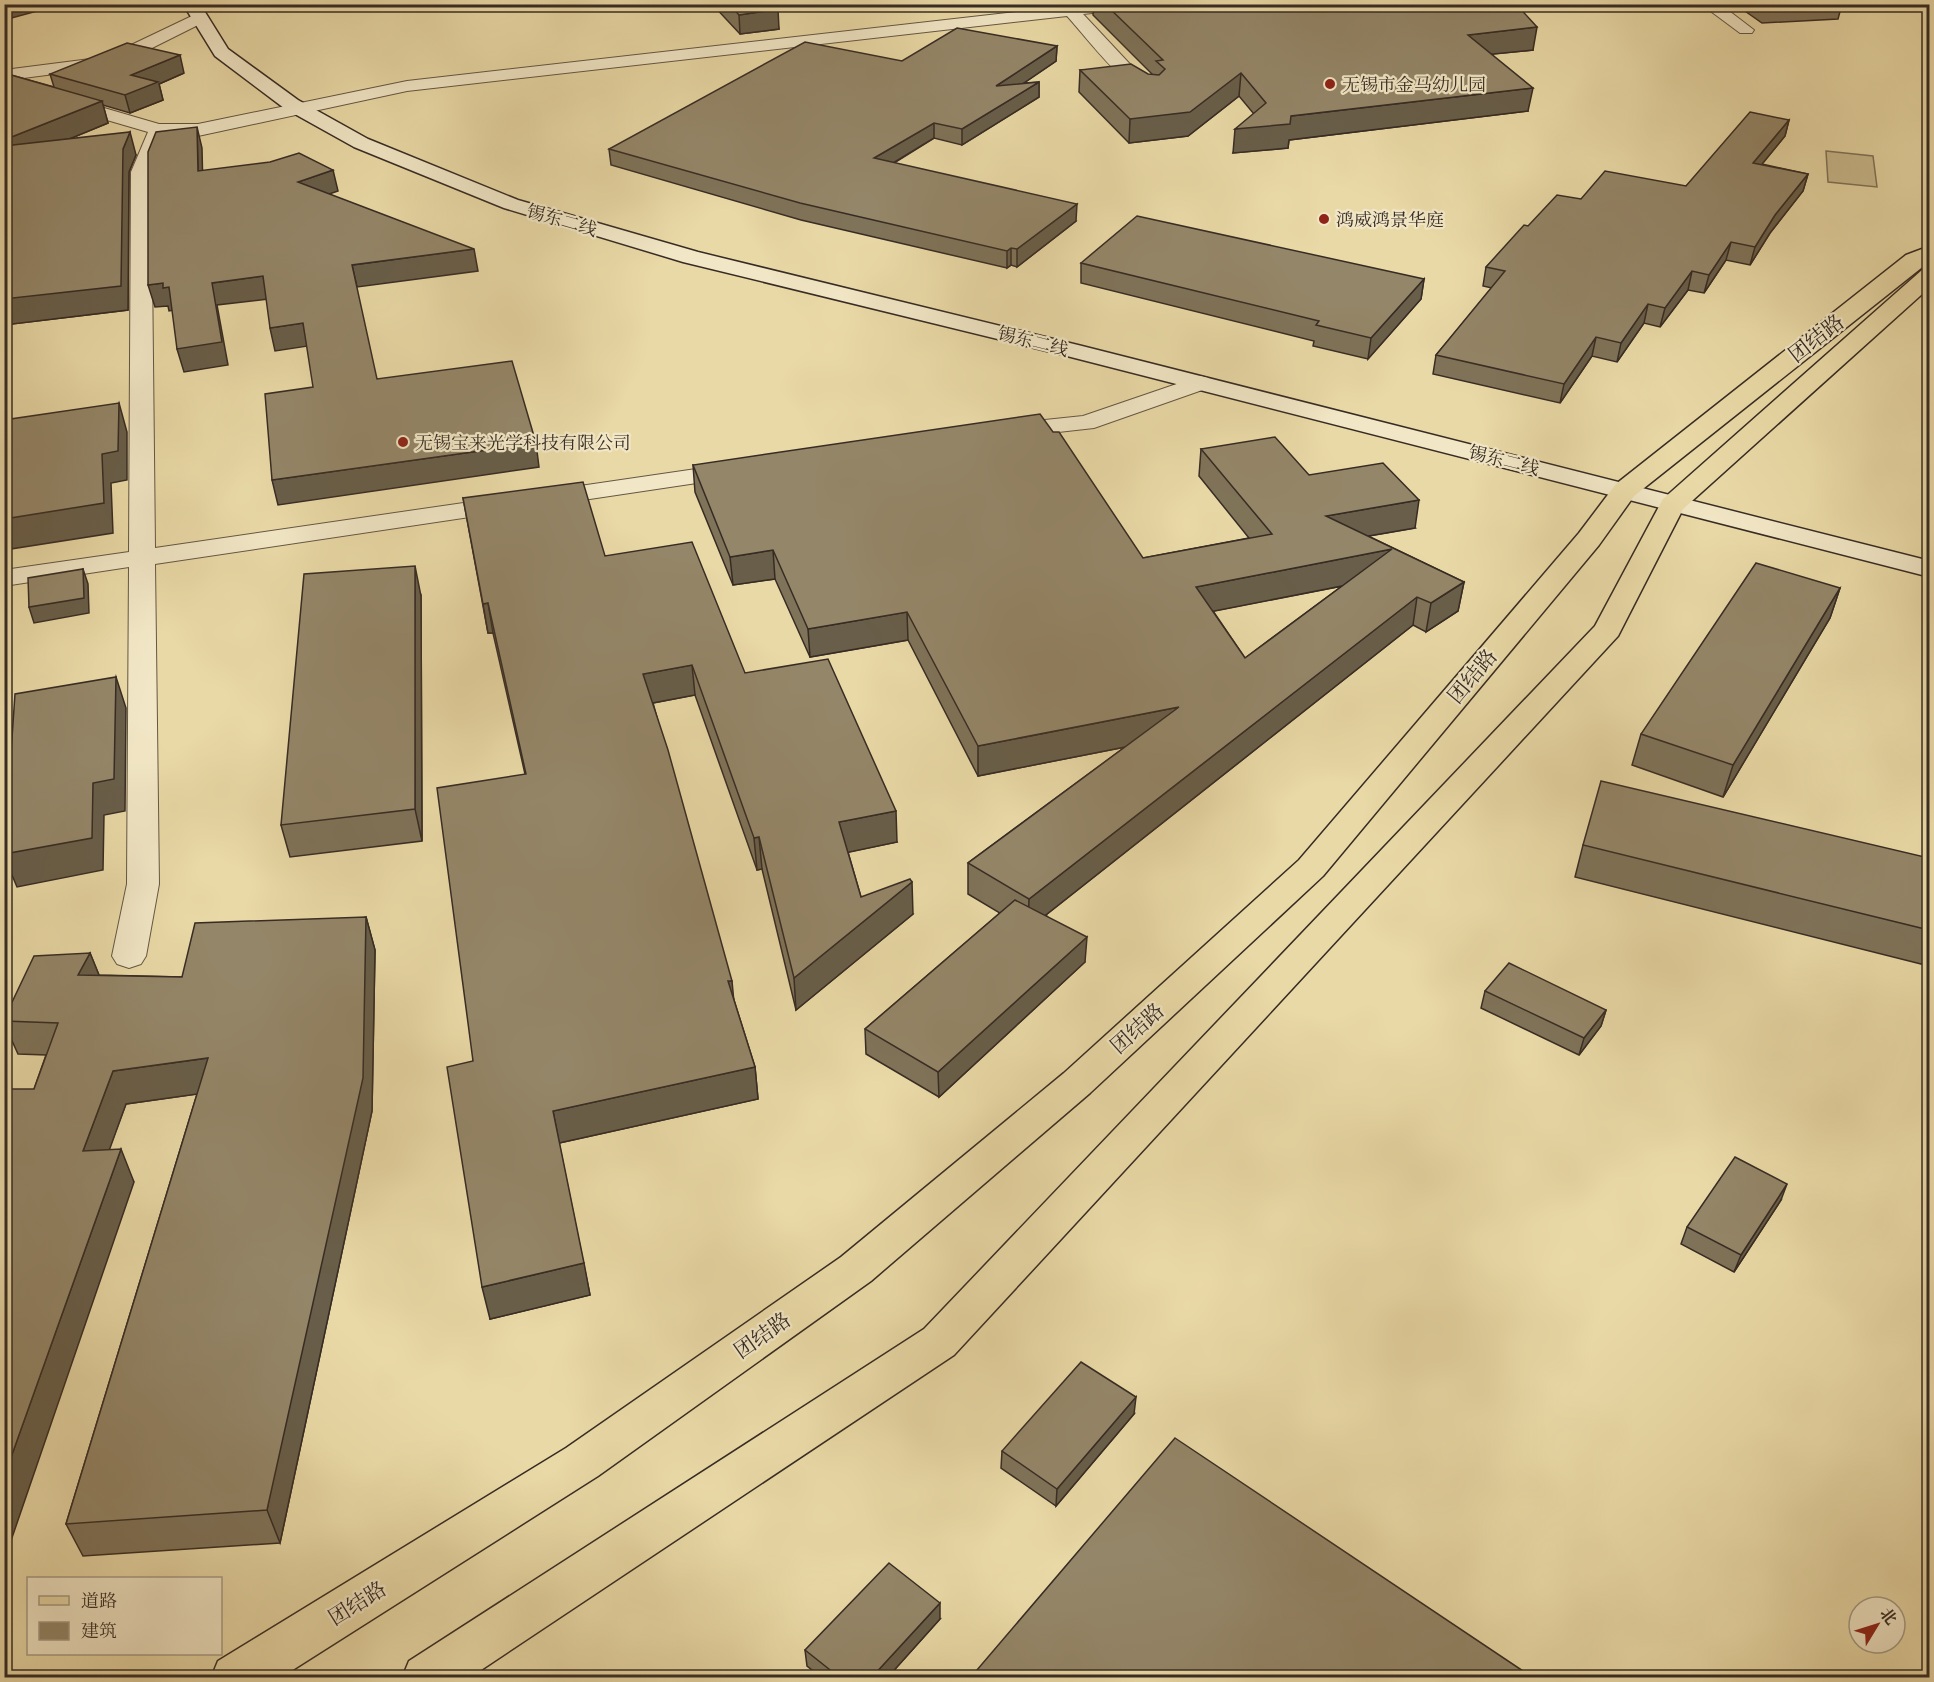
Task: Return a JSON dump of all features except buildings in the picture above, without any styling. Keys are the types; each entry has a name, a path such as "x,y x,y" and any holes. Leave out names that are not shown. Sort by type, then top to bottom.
{"main road":[{"name":"锡东二线","path":"195,11 221,52 299,108 361,143 511,204 691,257 1625,490 1672,505 1929,569"},
{"name":"团结路","path":"235,1677 582,1462 837,1282 1077,1083 1311,868 1589,539 1625,490 1905,268 1929,252"},
{"name":"团结路","path":"426,1677 939,1342 1608,630 1672,505 1929,275"}],"street":[{"path":"4,84 158,129 198,130 407,86 451,80 1068,8 1129,4"},
{"path":"1709,4 1746,30"},
{"path":"1068,8 1136,81 1152,92"},
{"path":"4,75 110,62 195,11"},
{"path":"129,956 143,884 141,172 158,129"},
{"path":"984,434 1086,423 1200,383"},
{"path":"4,578 761,466"}],"shaded area":[{"path":"1826,151 1873,156 1877,187 1828,182"}],"place":[{"name":"无锡市金马幼儿园","path":"1330,84"},
{"name":"鸿威鸿景华庭","path":"1324,219"},
{"name":"无锡宝来光学科技有限公司","path":"403,442"}]}
